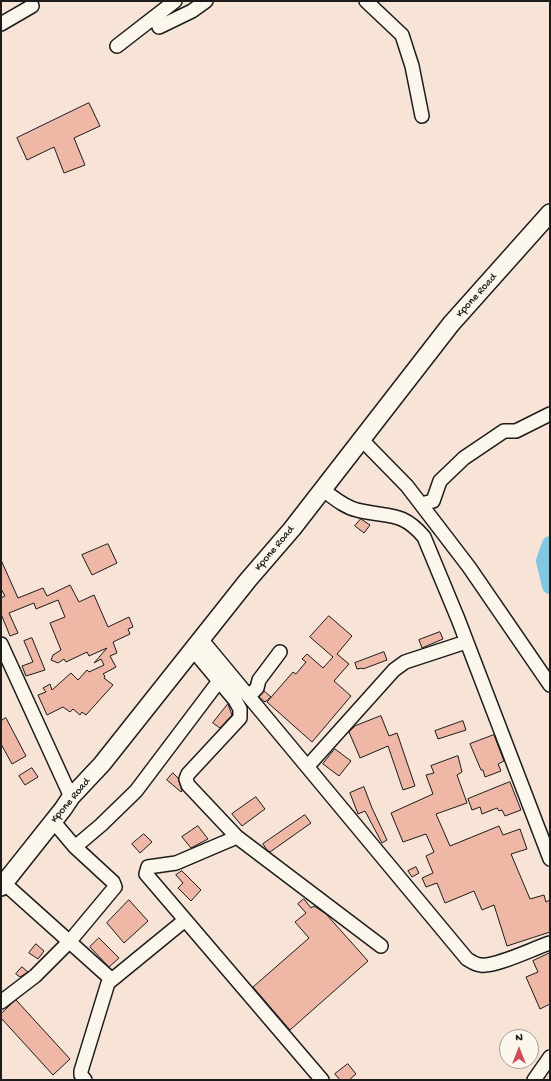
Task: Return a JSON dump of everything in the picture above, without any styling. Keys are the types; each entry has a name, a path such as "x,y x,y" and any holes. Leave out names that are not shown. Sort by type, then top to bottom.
{"main road":[{"name":"Kpone Road","path":"3,885 71,797 102,764 197,644 323,490 451,324 550,213"}],"street":[{"path":"117,46 175,1"},
{"path":"159,27 206,1"},
{"path":"366,1 402,35 412,66 422,116"},
{"path":"1,24 32,6"},
{"path":"421,504 433,501 440,481 464,458 504,431 516,431 550,414"},
{"path":"362,440 407,486 421,504 469,567 550,685"},
{"path":"323,490 343,504 356,510 403,519 416,528 424,537 550,859"},
{"path":"308,766 394,670 405,662 466,642"},
{"path":"1,644 71,797"},
{"path":"197,644 219,681 238,704 241,713 240,718 188,774 186,779 188,785 237,837 382,946"},
{"path":"197,644 249,696 467,959 475,964 482,965 494,963 550,942"},
{"path":"249,696 258,688 259,680 280,652"},
{"path":"75,847 101,825 136,791 219,681"},
{"path":"1,1002 35,976 70,941 115,887 113,882 75,847 53,822"},
{"path":"237,837 176,863 148,867 145,870 146,874 322,1080"},
{"path":"3,885 70,941 111,979"},
{"path":"85,1080 81,1075 82,1068 104,990 111,979 185,920"},
{"path":"534,1080 550,1057"}],"shaded area":[{"path":"1,1 550,1 550,1080 1,1080"}],"building":[{"path":"89,103 100,126 74,138 85,165 64,173 54,147 27,160 17,138"},
{"path":"361,519 370,525 364,533 355,526"},
{"path":"108,544 117,563 92,575 82,555"},
{"path":"1,560 18,598 43,588 47,596 70,585 79,602 94,595 108,627 129,617 133,627 128,629 130,634 113,642 117,653 110,656 116,667 103,674 105,676 104,678 113,685 86,715 82,712 80,715 73,709 70,712 63,707 47,715 38,695 46,692 43,688 50,684 52,690 71,673 78,680 87,670 89,672 104,665 101,659 94,663 107,648 89,656 87,652 66,662 64,659 58,663 51,660 53,655 61,650 50,623 65,617 58,600 36,609 34,603 9,613 18,633 10,636 1,614 1,598 5,596 1,589"},
{"path":"329,616 352,636 337,654 349,664 334,681 351,696 312,742 267,702 293,672 296,674 306,662 302,659 307,654 323,668 333,657 310,637"},
{"path":"440,632 443,639 422,648 419,640"},
{"path":"32,638 45,670 26,676 22,666 33,662 24,641"},
{"path":"384,652 387,660 363,669 357,669 355,663"},
{"path":"264,691 271,697 265,702 259,697"},
{"path":"228,704 232,715 220,728 213,723"},
{"path":"381,716 389,736 397,733 415,786 403,790 388,746 360,758 349,732 355,726"},
{"path":"6,718 26,756 12,764 1,744 1,721"},
{"path":"463,721 466,730 438,739 435,731"},
{"path":"494,735 504,761 498,764 501,771 485,777 470,744"},
{"path":"335,749 351,761 339,776 323,764"},
{"path":"458,756 462,772 457,775 467,803 436,814 450,846 499,826 503,835 520,829 527,849 511,854 530,899 544,895 546,902 550,900 550,932 507,946 494,905 482,910 474,891 445,903 437,883 426,887 422,878 433,873 426,856 434,852 426,834 403,842 391,813 433,794 426,775 434,773 431,766"},
{"path":"32,768 38,777 25,785 19,776"},
{"path":"173,773 178,778 181,792 167,780"},
{"path":"510,782 521,810 505,816 502,810 499,811 497,808 482,814 480,807 472,810 468,799"},
{"path":"364,787 387,840 382,843 365,811 358,814 350,793"},
{"path":"256,797 265,809 242,826 232,814"},
{"path":"305,815 311,823 270,852 267,850 263,844"},
{"path":"198,826 208,839 191,848 182,837"},
{"path":"144,834 152,842 140,853 132,844"},
{"path":"416,867 419,873 412,877 408,871"},
{"path":"182,871 201,890 191,901 178,888 183,883 176,875"},
{"path":"304,899 311,908 314,906 326,914 368,961 290,1030 253,987 309,938 295,922 306,913 298,904"},
{"path":"129,900 148,921 124,943 107,923"},
{"path":"99,938 119,958 109,967 90,947"},
{"path":"36,944 44,951 38,959 29,953"},
{"path":"550,953 550,1004 540,1009 526,977 538,972 533,961"},
{"path":"22,967 28,972 20,977 16,974"},
{"path":"16,1000 70,1059 53,1075 1,1018 1,1014"},
{"path":"348,1064 356,1074 349,1080 340,1080 335,1074"}],"waterway":[{"path":"550,544 544,561 550,586"}]}
